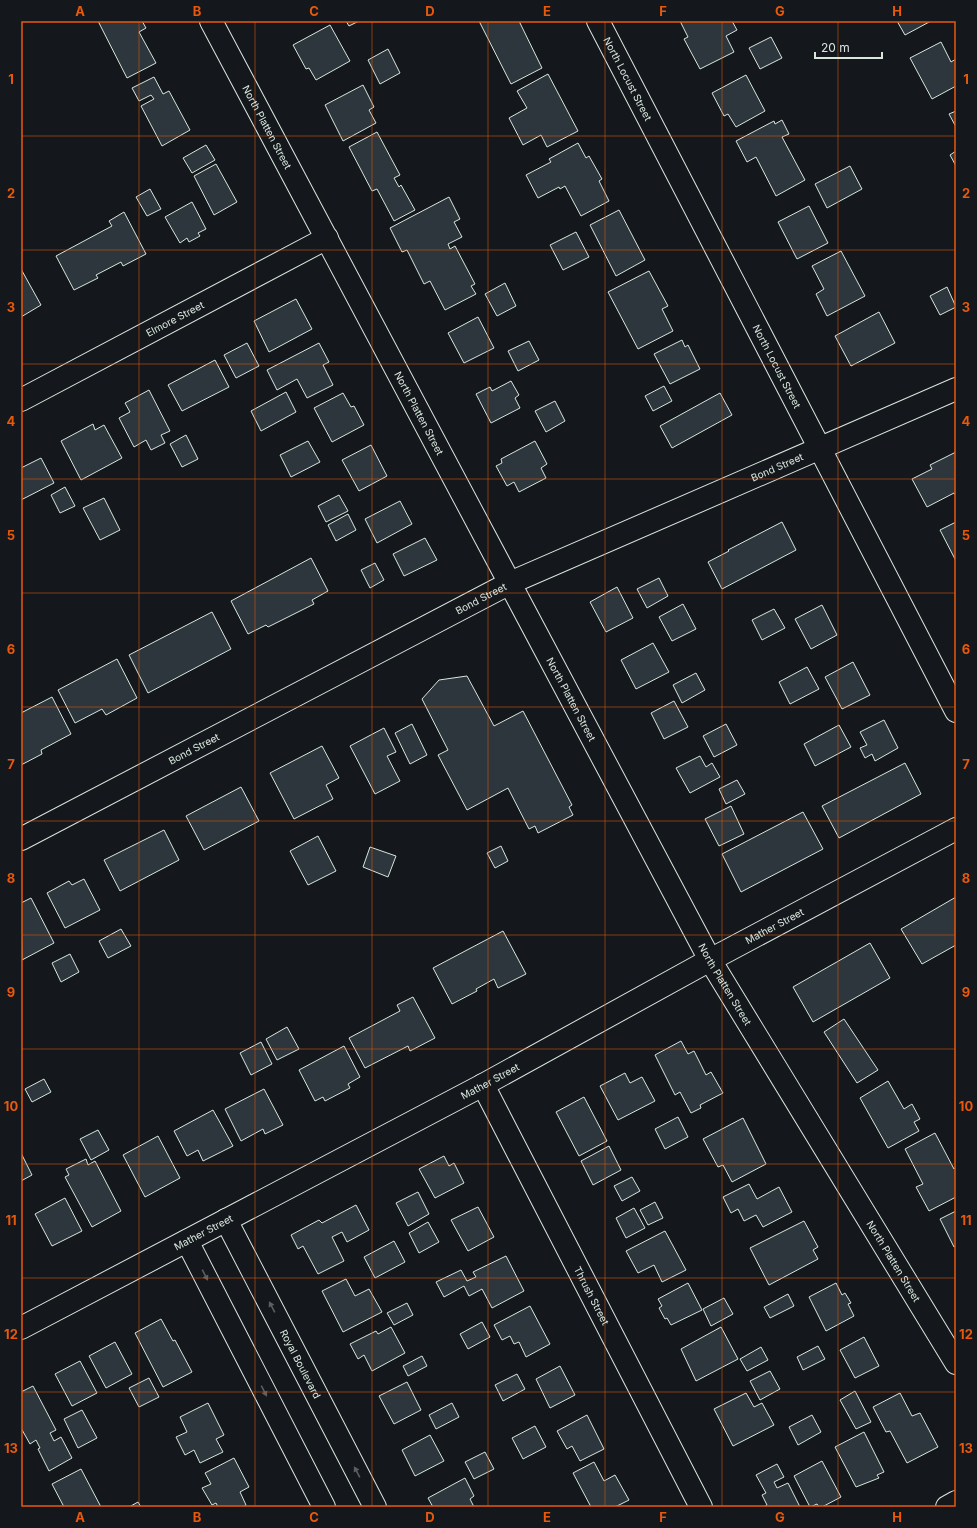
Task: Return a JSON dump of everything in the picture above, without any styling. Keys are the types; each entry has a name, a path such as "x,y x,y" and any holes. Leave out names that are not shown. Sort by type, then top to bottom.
{"street":[{"name":"North Platten Street","path":"211,21 328,238 710,960 956,1363"},
{"name":"North Locust Street","path":"598,21 956,711"},
{"name":"Elmore Street","path":"21,400 328,238"},
{"name":"Bond Street","path":"21,839 510,583 956,389"},
{"name":"Mather Street","path":"21,1328 483,1085 710,960 956,829"},
{"name":"Thrush Street","path":"483,1085 701,1507"},
{"name":"Royal Boulevard","path":"226,1220 376,1507"},
{"path":"187,1241 324,1507"},
{"path":"947,1507 956,1502"}],"building":[{"path":"98,21 142,21 146,28 139,32 156,63 127,78"},
{"path":"346,21 359,21 349,26"},
{"path":"479,21 519,21 542,68 511,84"},
{"path":"680,21 732,21 737,30 726,36 734,52 700,69 684,39 688,37"},
{"path":"897,21 931,21 905,35"},
{"path":"330,25 350,61 316,80 309,68 306,69 293,45"},
{"path":"771,37 782,58 760,69 749,48"},
{"path":"941,42 951,62 956,59 956,86 932,99 910,58"},
{"path":"388,49 400,73 380,84 368,60"},
{"path":"548,74 578,131 547,147 541,135 523,145 509,118 527,108 517,91"},
{"path":"746,75 765,111 736,127 728,114 724,116 712,93"},
{"path":"154,77 163,94 169,91 190,130 162,146 141,106 154,99 151,95 139,101 132,88"},
{"path":"363,85 374,107 369,110 376,123 343,141 325,105"},
{"path":"956,111 956,127 949,114"},
{"path":"782,120 789,134 782,137 805,180 776,196 756,157 747,162 736,141 774,121 775,124"},
{"path":"377,132 400,175 394,178 399,187 401,185 415,210 394,221 377,189 372,191 349,147"},
{"path":"578,143 586,158 589,156 602,179 599,181 609,201 581,216 565,186 560,189 559,187 538,198 526,175 551,162 549,159"},
{"path":"206,145 215,160 192,173 183,158"},
{"path":"956,151 956,166 950,155"},
{"path":"216,164 237,202 214,215 194,176"},
{"path":"850,166 862,189 827,208 815,184"},
{"path":"150,189 161,209 147,216 136,197"},
{"path":"449,197 460,219 454,222 462,237 448,244 450,249 455,246 475,284 471,286 476,294 445,310 430,281 424,284 407,250 402,252 390,228"},
{"path":"192,202 206,229 198,233 200,236 189,242 187,238 180,243 165,217"},
{"path":"809,206 828,243 797,259 778,222"},
{"path":"619,210 645,260 616,276 590,225"},
{"path":"124,212 146,254 123,266 121,262 96,275 98,278 74,290 56,256 112,226 109,221"},
{"path":"576,232 589,257 563,270 550,245"},
{"path":"841,251 865,296 827,316 816,294 824,289 812,266"},
{"path":"21,269 41,305 21,317"},
{"path":"649,271 668,306 662,309 673,331 638,349 608,292"},
{"path":"505,283 516,306 497,316 485,294"},
{"path":"947,287 956,307 940,315 930,296"},
{"path":"296,299 312,329 269,352 254,321"},
{"path":"879,312 895,343 851,366 835,336"},
{"path":"478,317 494,348 464,363 448,333"},
{"path":"682,340 685,347 688,345 700,369 670,384 654,354"},
{"path":"529,341 539,360 518,371 508,351"},
{"path":"247,343 259,366 236,378 224,355"},
{"path":"319,343 329,362 323,365 333,385 307,398 297,379 277,390 267,370"},
{"path":"215,360 229,387 182,411 168,385"},
{"path":"511,381 519,395 515,398 520,408 491,423 476,394 490,387 492,391"},
{"path":"664,386 672,401 653,411 645,396"},
{"path":"149,390 170,431 161,435 165,443 151,450 146,440 134,447 119,418 130,412 125,403"},
{"path":"286,392 296,412 261,431 251,411"},
{"path":"343,393 351,407 354,406 364,425 332,442 314,408"},
{"path":"720,393 732,415 672,448 660,426"},
{"path":"555,401 565,421 546,432 535,411"},
{"path":"93,424 95,430 104,425 122,458 81,480 61,441"},
{"path":"186,435 198,459 182,467 170,444"},
{"path":"308,441 320,462 291,477 280,455"},
{"path":"535,441 547,464 541,468 546,478 519,492 514,482 507,486 496,466 502,463 501,459"},
{"path":"371,445 387,476 359,491 342,460"},
{"path":"956,452 956,496 954,493 927,507 912,479 932,469 930,465"},
{"path":"41,458 54,483 21,500 21,468"},
{"path":"65,487 75,506 60,513 51,495"},
{"path":"339,495 348,511 326,522 318,506"},
{"path":"104,498 120,530 100,540 83,508"},
{"path":"400,501 412,524 377,543 365,519"},
{"path":"348,514 356,530 336,541 328,525"},
{"path":"782,522 796,550 722,589 708,562"},
{"path":"956,522 956,561 940,530"},
{"path":"425,538 437,560 404,576 393,554"},
{"path":"311,558 328,591 312,600 314,604 268,627 266,625 248,634 231,601"},
{"path":"375,563 384,580 370,588 361,570"},
{"path":"659,578 668,596 647,608 637,589"},
{"path":"617,587 633,618 606,632 590,602"},
{"path":"683,604 696,629 672,641 659,617"},
{"path":"822,605 837,635 811,649 795,619"},
{"path":"774,609 785,628 762,640 752,620"},
{"path":"212,612 231,649 148,693 129,655"},
{"path":"653,643 669,672 636,689 621,660"},
{"path":"117,659 137,698 106,715 102,709 75,723 58,690"},
{"path":"853,662 870,695 842,709 825,677"},
{"path":"807,667 819,689 790,704 779,682"},
{"path":"696,673 705,690 682,703 673,685"},
{"path":"467,676 494,726 523,711 572,805 569,807 573,815 538,833 535,826 529,829 508,788 467,810 438,755 448,750 422,699 439,680"},
{"path":"52,697 71,734 41,750 42,754 21,765 21,713"},
{"path":"674,701 688,727 664,739 651,713"},
{"path":"884,720 898,748 875,761 872,754 865,758 860,748 867,745 860,732"},
{"path":"412,724 427,755 410,764 395,733"},
{"path":"726,724 737,745 714,757 703,736"},
{"path":"839,725 851,747 815,766 804,744"},
{"path":"384,728 396,752 387,756 400,781 375,794 350,746"},
{"path":"322,746 339,778 326,785 333,799 294,819 270,773"},
{"path":"700,756 706,767 712,763 720,777 690,793 676,768"},
{"path":"905,763 921,794 839,838 822,806"},
{"path":"737,780 745,794 726,804 719,789"},
{"path":"241,787 259,821 204,850 186,816"},
{"path":"731,806 744,834 719,846 705,819"},
{"path":"803,812 823,849 741,892 722,854"},
{"path":"164,830 179,860 120,891 104,860"},
{"path":"318,836 336,871 308,885 290,851"},
{"path":"501,846 508,861 495,868 487,853"},
{"path":"370,847 396,856 388,877 363,867"},
{"path":"84,879 100,910 65,928 47,893 69,881 72,885"},
{"path":"956,897 956,945 922,964 901,929"},
{"path":"31,898 54,943 22,960 21,903"},
{"path":"121,929 131,946 108,958 99,941"},
{"path":"503,931 526,974 498,988 494,979 476,989 477,991 452,1004 433,968"},
{"path":"870,943 890,978 813,1022 793,987"},
{"path":"70,954 79,972 61,982 52,963"},
{"path":"413,997 435,1038 410,1051 408,1046 365,1068 349,1038 400,1011 397,1005"},
{"path":"844,1019 878,1070 857,1083 824,1032"},
{"path":"287,1027 299,1049 277,1060 266,1039"},
{"path":"681,1041 688,1054 694,1051 706,1075 711,1072 723,1093 700,1105 701,1108 691,1113 680,1092 675,1095 655,1055"},
{"path":"261,1042 272,1064 251,1075 240,1053"},
{"path":"344,1046 360,1077 348,1084 350,1088 325,1101 323,1097 315,1101 299,1070"},
{"path":"625,1073 630,1083 642,1077 655,1101 618,1120 600,1086"},
{"path":"44,1079 51,1092 32,1102 25,1089"},
{"path":"888,1081 904,1109 912,1104 920,1119 914,1122 919,1131 888,1148 860,1098"},
{"path":"264,1089 283,1125 265,1134 263,1129 241,1141 225,1109"},
{"path":"584,1097 607,1141 579,1156 556,1112"},
{"path":"213,1110 233,1146 203,1161 198,1150 187,1156 174,1131"},
{"path":"678,1117 688,1137 665,1149 655,1129"},
{"path":"743,1118 766,1164 732,1182 723,1165 718,1167 703,1139"},
{"path":"98,1130 109,1150 91,1160 80,1139"},
{"path":"935,1133 954,1169 956,1167 956,1197 929,1211 916,1187 923,1184 905,1149"},
{"path":"158,1136 180,1178 145,1197 123,1155"},
{"path":"609,1146 621,1170 593,1185 581,1161"},
{"path":"21,1153 32,1175 21,1181"},
{"path":"444,1156 449,1166 454,1163 464,1183 435,1198 419,1169"},
{"path":"86,1159 88,1165 95,1161 121,1211 92,1227 65,1177 69,1175 66,1169"},
{"path":"632,1177 640,1191 622,1201 614,1186"},
{"path":"749,1184 757,1199 779,1187 792,1212 763,1227 756,1215 744,1221 738,1209 731,1213 723,1197"},
{"path":"418,1192 429,1214 408,1226 396,1203"},
{"path":"65,1198 82,1231 52,1246 35,1214"},
{"path":"655,1202 663,1218 648,1225 640,1210"},
{"path":"356,1205 369,1230 347,1242 342,1232 332,1237 344,1261 318,1274 303,1246 298,1249 291,1235 319,1220 322,1223"},
{"path":"478,1207 494,1237 468,1251 451,1220"},
{"path":"634,1208 645,1228 626,1238 616,1218"},
{"path":"956,1211 956,1246 954,1247 940,1219"},
{"path":"804,1221 818,1247 813,1250 818,1259 769,1285 750,1248"},
{"path":"428,1222 439,1242 419,1253 409,1233"},
{"path":"665,1231 686,1270 662,1282 654,1265 638,1273 626,1251"},
{"path":"394,1241 405,1262 375,1278 364,1257"},
{"path":"506,1256 524,1291 492,1308 482,1289 469,1296 464,1286 444,1297 436,1282 461,1270 467,1281 476,1277 473,1272"},
{"path":"346,1279 355,1296 369,1289 382,1312 343,1332 322,1291"},
{"path":"688,1283 702,1310 671,1325 667,1318 665,1319 659,1308 662,1306 658,1299"},
{"path":"836,1283 842,1295 845,1293 851,1303 848,1304 854,1316 826,1331 809,1297"},
{"path":"788,1294 794,1306 770,1318 764,1307"},
{"path":"724,1298 733,1314 711,1326 703,1309"},
{"path":"407,1303 413,1315 394,1325 387,1313"},
{"path":"530,1306 550,1344 526,1357 519,1342 514,1344 510,1336 502,1340 494,1325"},
{"path":"161,1319 173,1341 175,1340 192,1372 163,1387 135,1333"},
{"path":"482,1322 490,1337 468,1349 460,1334"},
{"path":"391,1327 405,1353 372,1371 364,1355 358,1359 350,1344 376,1331 378,1334"},
{"path":"721,1327 738,1359 696,1381 681,1349"},
{"path":"864,1337 879,1366 855,1378 840,1350"},
{"path":"115,1342 132,1374 106,1388 89,1356"},
{"path":"818,1346 825,1359 803,1370 797,1357"},
{"path":"761,1347 768,1360 747,1371 740,1359"},
{"path":"422,1356 427,1366 408,1376 403,1366"},
{"path":"80,1361 97,1393 72,1406 55,1374"},
{"path":"560,1366 575,1395 550,1408 536,1379"},
{"path":"770,1371 780,1389 760,1400 750,1381"},
{"path":"517,1374 525,1389 503,1401 495,1385"},
{"path":"149,1378 159,1397 139,1407 129,1388"},
{"path":"407,1382 421,1410 394,1424 379,1396"},
{"path":"33,1386 56,1430 50,1433 54,1441 61,1437 72,1458 49,1471 38,1449 40,1448 36,1440 30,1444 21,1428 21,1392"},
{"path":"855,1391 871,1422 856,1429 840,1400"},
{"path":"746,1393 754,1407 762,1403 774,1425 733,1446 714,1409"},
{"path":"900,1393 912,1416 920,1413 938,1447 907,1463 890,1431 886,1432 873,1407"},
{"path":"208,1403 224,1435 216,1439 223,1452 200,1463 194,1450 185,1455 176,1437 187,1432 180,1417"},
{"path":"452,1403 459,1417 436,1429 429,1415"},
{"path":"82,1410 97,1438 78,1448 64,1419"},
{"path":"587,1415 604,1449 580,1461 572,1446 567,1449 557,1431"},
{"path":"812,1415 821,1432 798,1445 789,1427"},
{"path":"535,1426 546,1447 523,1459 512,1438"},
{"path":"864,1432 884,1472 877,1475 879,1478 856,1487 835,1447"},
{"path":"430,1435 444,1461 415,1476 402,1450"},
{"path":"485,1452 494,1469 474,1479 465,1462"},
{"path":"234,1458 249,1487 240,1492 246,1505 243,1507 218,1507 216,1503 212,1505 202,1488 211,1484 205,1473"},
{"path":"822,1461 841,1497 822,1507 819,1507 817,1504 810,1507 794,1476"},
{"path":"594,1462 604,1481 615,1475 629,1500 615,1507 591,1507 573,1473"},
{"path":"777,1464 784,1477 774,1482 777,1488 788,1483 800,1507 764,1507 767,1505 762,1495 766,1493 756,1475"},
{"path":"81,1469 101,1507 64,1507 52,1484"},
{"path":"465,1478 474,1496 470,1499 474,1507 433,1507 428,1498"},
{"path":"138,1502 141,1507 129,1507"}]}
